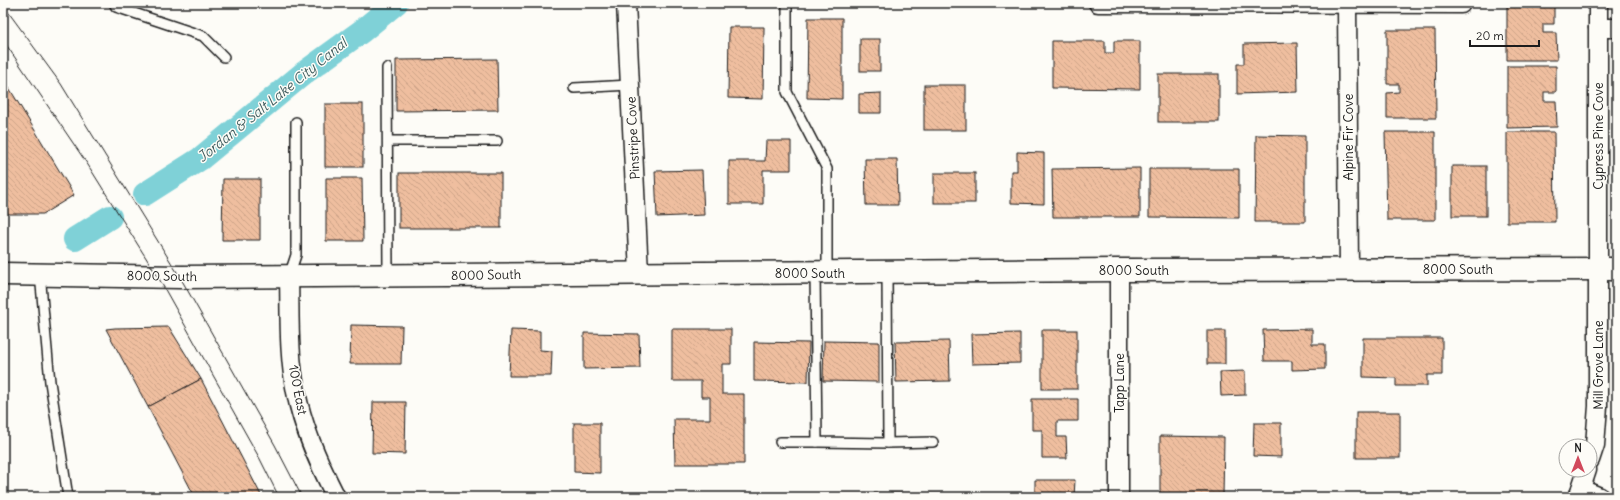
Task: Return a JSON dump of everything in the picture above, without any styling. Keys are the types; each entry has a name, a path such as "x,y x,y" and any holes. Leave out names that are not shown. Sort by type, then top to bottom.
{"street":[{"name":"Pinstripe Cove","path":"626,3 640,273"},
{"path":"1098,3 1461,4"},
{"name":"Cypress Pine Cove","path":"1598,3 1608,269"},
{"name":"Alpine Fir Cove","path":"1347,4 1349,270"},
{"path":"1598,28 1617,28"},
{"name":"8000 South","path":"3,274 180,277 1119,270 1608,269"},
{"name":"Mill Grove Lane","path":"1596,438 1608,269"},
{"name":"Tapp Lane","path":"1119,270 1119,497"},
{"name":"100 East","path":"289,276 291,352 296,392 306,429 321,467 336,497"},
{"path":"1585,478 1580,493 1600,497"}],"lane":[{"path":"114,3 116,7 204,36 224,57"},
{"path":"787,3 787,92 827,169 821,273 817,442"},
{"path":"387,68 388,276"},
{"path":"574,88 630,85"},
{"path":"289,276 296,255 296,122"},
{"path":"388,141 497,141"},
{"path":"887,272 888,443"},
{"path":"40,274 50,382 68,497"},
{"path":"780,442 933,442"}],"building":[{"path":"1507,3 1554,3 1554,24 1543,24 1543,33 1556,33 1557,60 1507,60"},
{"path":"808,18 842,18 842,99 807,98"},
{"path":"729,27 764,27 763,99 728,98"},
{"path":"1387,30 1435,30 1436,118 1387,118 1387,93 1399,92 1399,84 1387,84"},
{"path":"860,39 880,39 880,71 860,71"},
{"path":"1052,41 1105,41 1105,53 1114,53 1114,41 1140,41 1140,89 1052,88"},
{"path":"1297,43 1298,92 1237,94 1237,64 1244,64 1244,44"},
{"path":"497,59 498,110 396,111 396,60"},
{"path":"1507,66 1556,66 1556,92 1544,92 1544,101 1556,101 1557,127 1507,128"},
{"path":"1158,74 1219,74 1219,122 1158,122"},
{"path":"924,85 966,85 966,130 924,130"},
{"path":"8,86 74,195 43,214 6,214 3,209 3,89"},
{"path":"881,93 881,113 859,113 859,94"},
{"path":"325,104 363,104 363,167 325,167"},
{"path":"1385,132 1435,132 1435,220 1387,220"},
{"path":"1507,132 1554,132 1555,222 1507,222"},
{"path":"1256,135 1305,136 1305,222 1255,222"},
{"path":"766,141 791,141 791,170 763,170 763,204 729,204 729,161 765,161"},
{"path":"1017,152 1044,153 1044,204 1011,203 1011,171 1017,171"},
{"path":"865,159 897,159 898,205 866,205"},
{"path":"1452,166 1486,166 1486,216 1452,216"},
{"path":"1140,168 1140,217 1053,217 1052,169"},
{"path":"1149,169 1239,169 1239,218 1149,217"},
{"path":"702,170 704,215 657,217 655,171"},
{"path":"399,173 501,173 501,228 399,228"},
{"path":"934,173 975,173 975,203 934,203"},
{"path":"326,178 362,178 363,241 326,241"},
{"path":"223,179 260,179 260,240 222,240"},
{"path":"351,325 402,326 401,364 350,364"},
{"path":"169,327 201,379 148,407 106,329"},
{"path":"672,329 731,329 731,364 722,364 722,394 744,394 744,464 675,464 674,419 710,419 710,397 701,397 701,381 672,381"},
{"path":"1312,329 1312,344 1325,344 1325,369 1292,370 1292,361 1264,361 1263,330"},
{"path":"511,330 540,331 540,350 552,351 551,376 509,376"},
{"path":"1042,330 1077,330 1077,389 1042,389"},
{"path":"1207,331 1225,331 1225,364 1207,364"},
{"path":"584,333 639,334 640,368 584,369"},
{"path":"1020,333 1020,363 972,364 971,334"},
{"path":"1363,338 1442,338 1442,375 1427,375 1427,386 1396,386 1396,378 1363,377"},
{"path":"824,341 879,342 879,382 823,381"},
{"path":"949,341 950,381 896,382 895,342"},
{"path":"754,342 809,343 808,382 754,381"},
{"path":"1245,371 1245,395 1221,396 1220,372"},
{"path":"201,379 262,497 195,497 148,407"},
{"path":"1032,399 1078,399 1078,421 1057,421 1057,437 1066,437 1067,458 1042,458 1042,430 1032,430"},
{"path":"373,402 406,402 405,454 372,453"},
{"path":"1356,412 1400,412 1400,458 1356,458"},
{"path":"574,423 600,423 600,473 574,472"},
{"path":"1254,423 1281,423 1281,457 1253,456"},
{"path":"1160,436 1224,437 1223,497 1160,497"},
{"path":"1035,480 1075,480 1074,497 1035,497"},
{"path":"874,493 995,494 995,497 874,497"},
{"path":"416,494 496,495 496,497 416,497"},
{"path":"741,494 863,494 863,497 741,497"},
{"path":"510,495 632,495 632,497 510,497"},
{"path":"647,495 727,495 727,497 647,497"}],"waterway":[{"name":"Jordan & Salt Lake City Canal","path":"145,194 200,159 304,73 362,31 396,3"},
{"name":"Jordan & Salt Lake City Canal","path":"75,239 110,217"}],"tram line":[{"path":"3,5 61,84 180,277 275,445 302,497"},
{"path":"3,40 88,165 158,277 260,459 279,497"}]}
